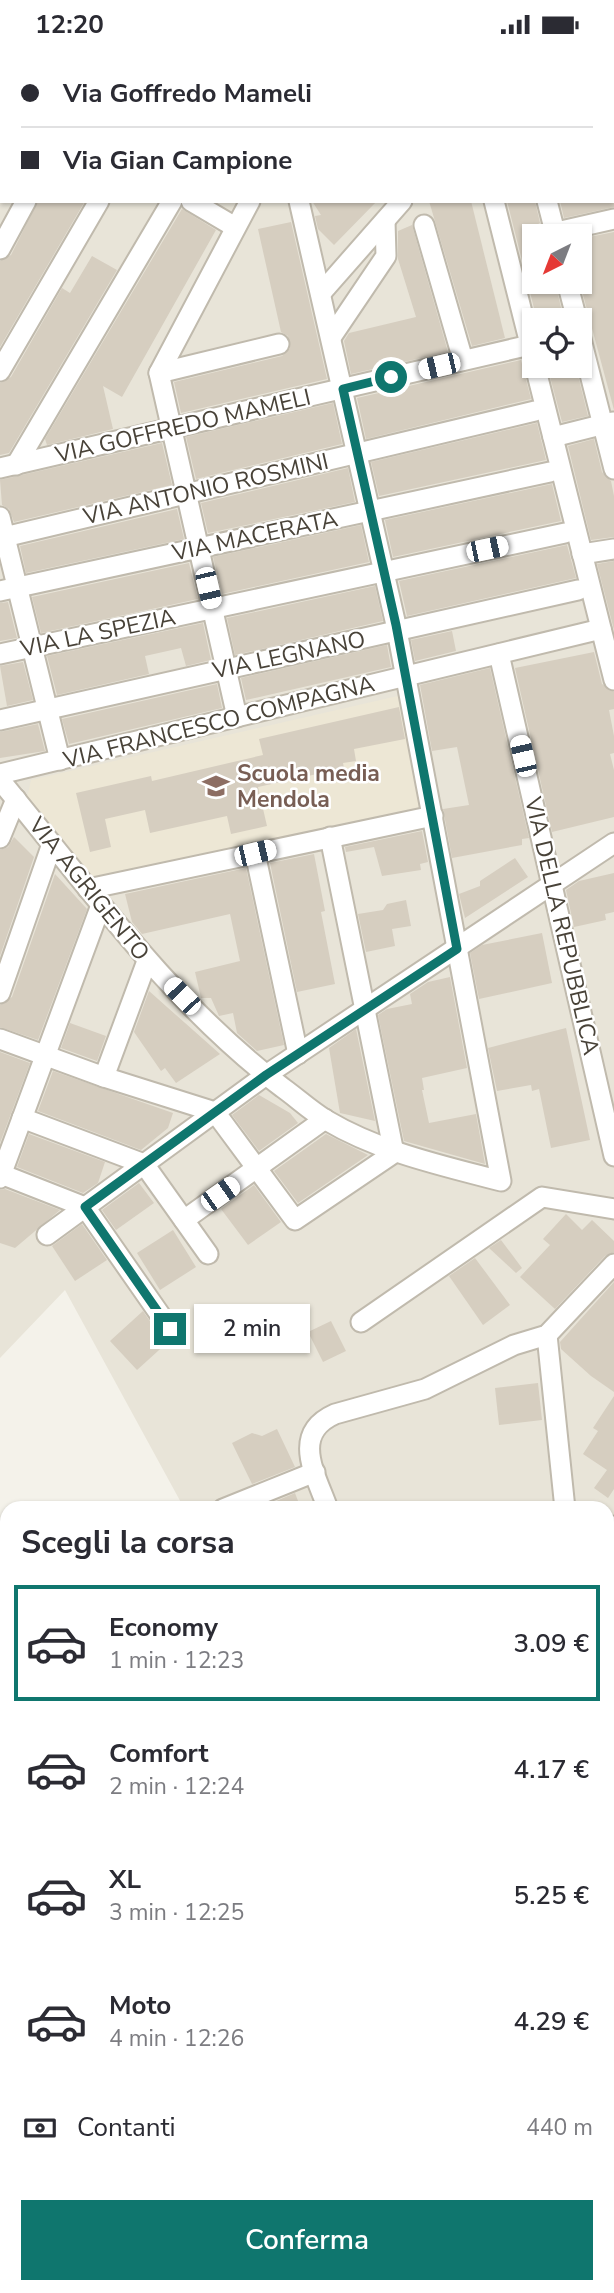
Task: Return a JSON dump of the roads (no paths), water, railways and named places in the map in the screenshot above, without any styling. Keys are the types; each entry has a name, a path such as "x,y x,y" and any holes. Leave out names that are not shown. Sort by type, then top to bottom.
{"street":[{"path":"0,249 25,203"},
{"path":"0,371 98,203"},
{"path":"8,466 171,203"},
{"path":"194,203 235,227"},
{"path":"237,717 159,373 249,203"},
{"path":"300,203 332,336 397,632 457,949"},
{"path":"322,292 400,203"},
{"path":"495,203 522,322"},
{"path":"547,203 549,224"},
{"path":"592,224 614,219"},
{"path":"332,336 386,256 385,221"},
{"path":"425,225 463,361"},
{"path":"505,243 522,239"},
{"path":"159,373 279,344"},
{"name":"VIA GOFFREDO MAMELI","path":"8,466 463,361 522,351"},
{"path":"592,372 608,423 614,469"},
{"path":"532,378 536,411 579,590 614,680"},
{"path":"538,378 582,554 595,631"},
{"name":"VIA ANTONIO ROSMINI","path":"2,538 536,411"},
{"path":"553,437 608,423"},
{"name":"VIA MACERATA","path":"9,589 550,472"},
{"path":"0,517 9,589 33,647 50,709 60,760"},
{"name":"VIA LA SPEZIA","path":"0,654 565,533"},
{"path":"582,554 614,549"},
{"name":"VIA LEGNANO","path":"0,720 579,590"},
{"name":"VIA FRANCESCO COMPAGNA","path":"0,774 595,631"},
{"name":"VIA DELLA REPUBBLICA","path":"499,654 614,1156"},
{"name":"VIA AGRIGENTO","path":"0,781 147,961 234,1049 266,1075 325,1119 394,1153 500,1181 457,949"},
{"path":"0,838 16,799"},
{"path":"88,889 433,816"},
{"path":"0,1039 104,1077 215,1112 296,1220 394,1153 330,837"},
{"path":"0,993 52,843"},
{"path":"47,1235 266,1075 614,843"},
{"path":"255,853 298,1054"},
{"path":"101,905 1,1176 85,1207 170,1329"},
{"path":"104,1077 147,961"},
{"path":"22,1118 144,1164 208,1254"},
{"path":"184,1220 325,1119"},
{"path":"361,1322 542,1197 614,1209"},
{"path":"325,1501 307,1455 308,1442 318,1426 328,1417 425,1389 514,1345 547,1335 614,1265"},
{"path":"547,1335 564,1501"},
{"path":"243,1501 315,1472"}],"place":[{"name":"Scuola media Mendola","path":"216,786"}]}
